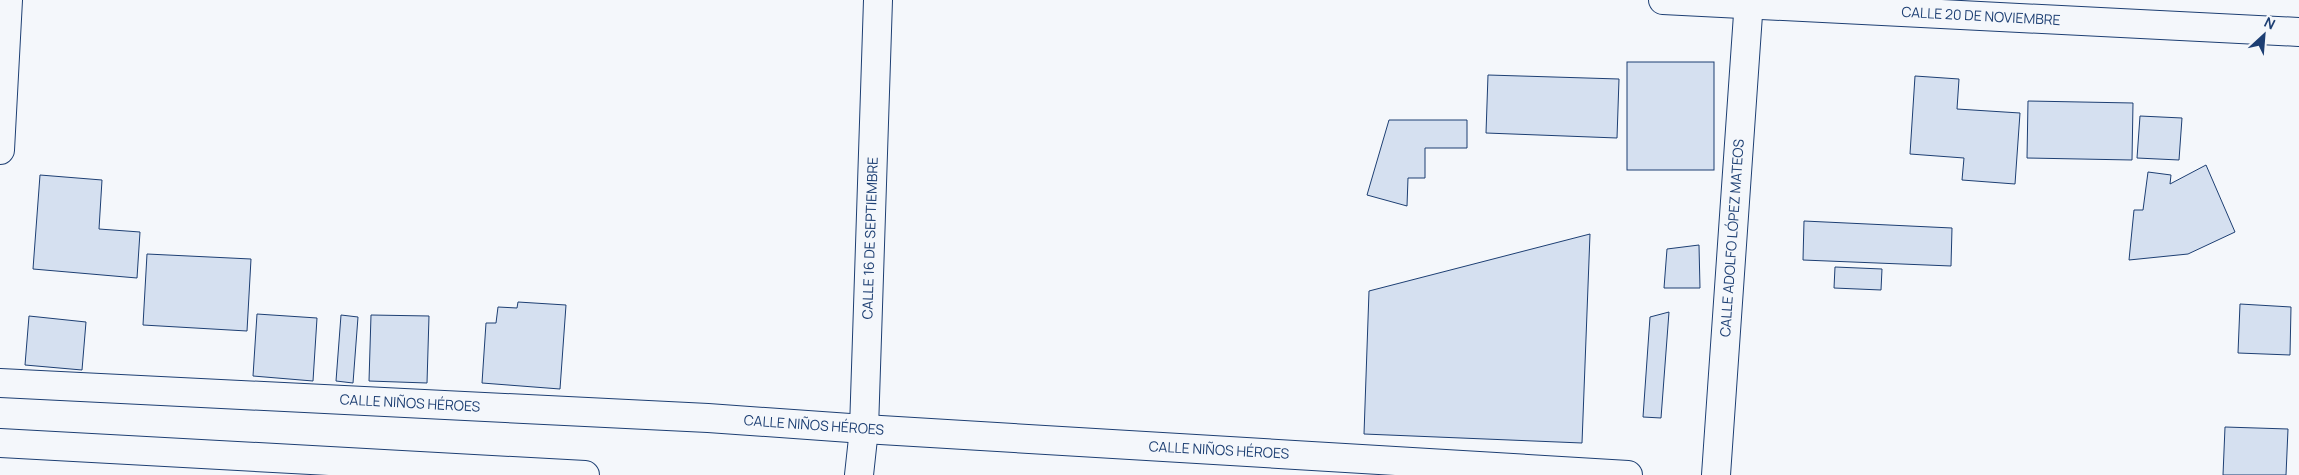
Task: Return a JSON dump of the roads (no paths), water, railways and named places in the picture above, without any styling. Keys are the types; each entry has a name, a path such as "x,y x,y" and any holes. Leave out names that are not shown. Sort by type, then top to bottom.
{"street":[{"path":"0,150 8,0"},
{"name":"CALLE 16 DE SEPTIEMBRE","path":"859,475 864,429 878,0"},
{"name":"CALLE 20 DE NOVIEMBRE","path":"1663,0 2299,32"},
{"name":"CALLE ADOLFO LÓPEZ MATEOS","path":"1716,475 1749,3"},
{"name":"CALLE NIÑOS HÉROES","path":"0,383 708,418 1628,475"},
{"path":"0,443 584,475"}]}
